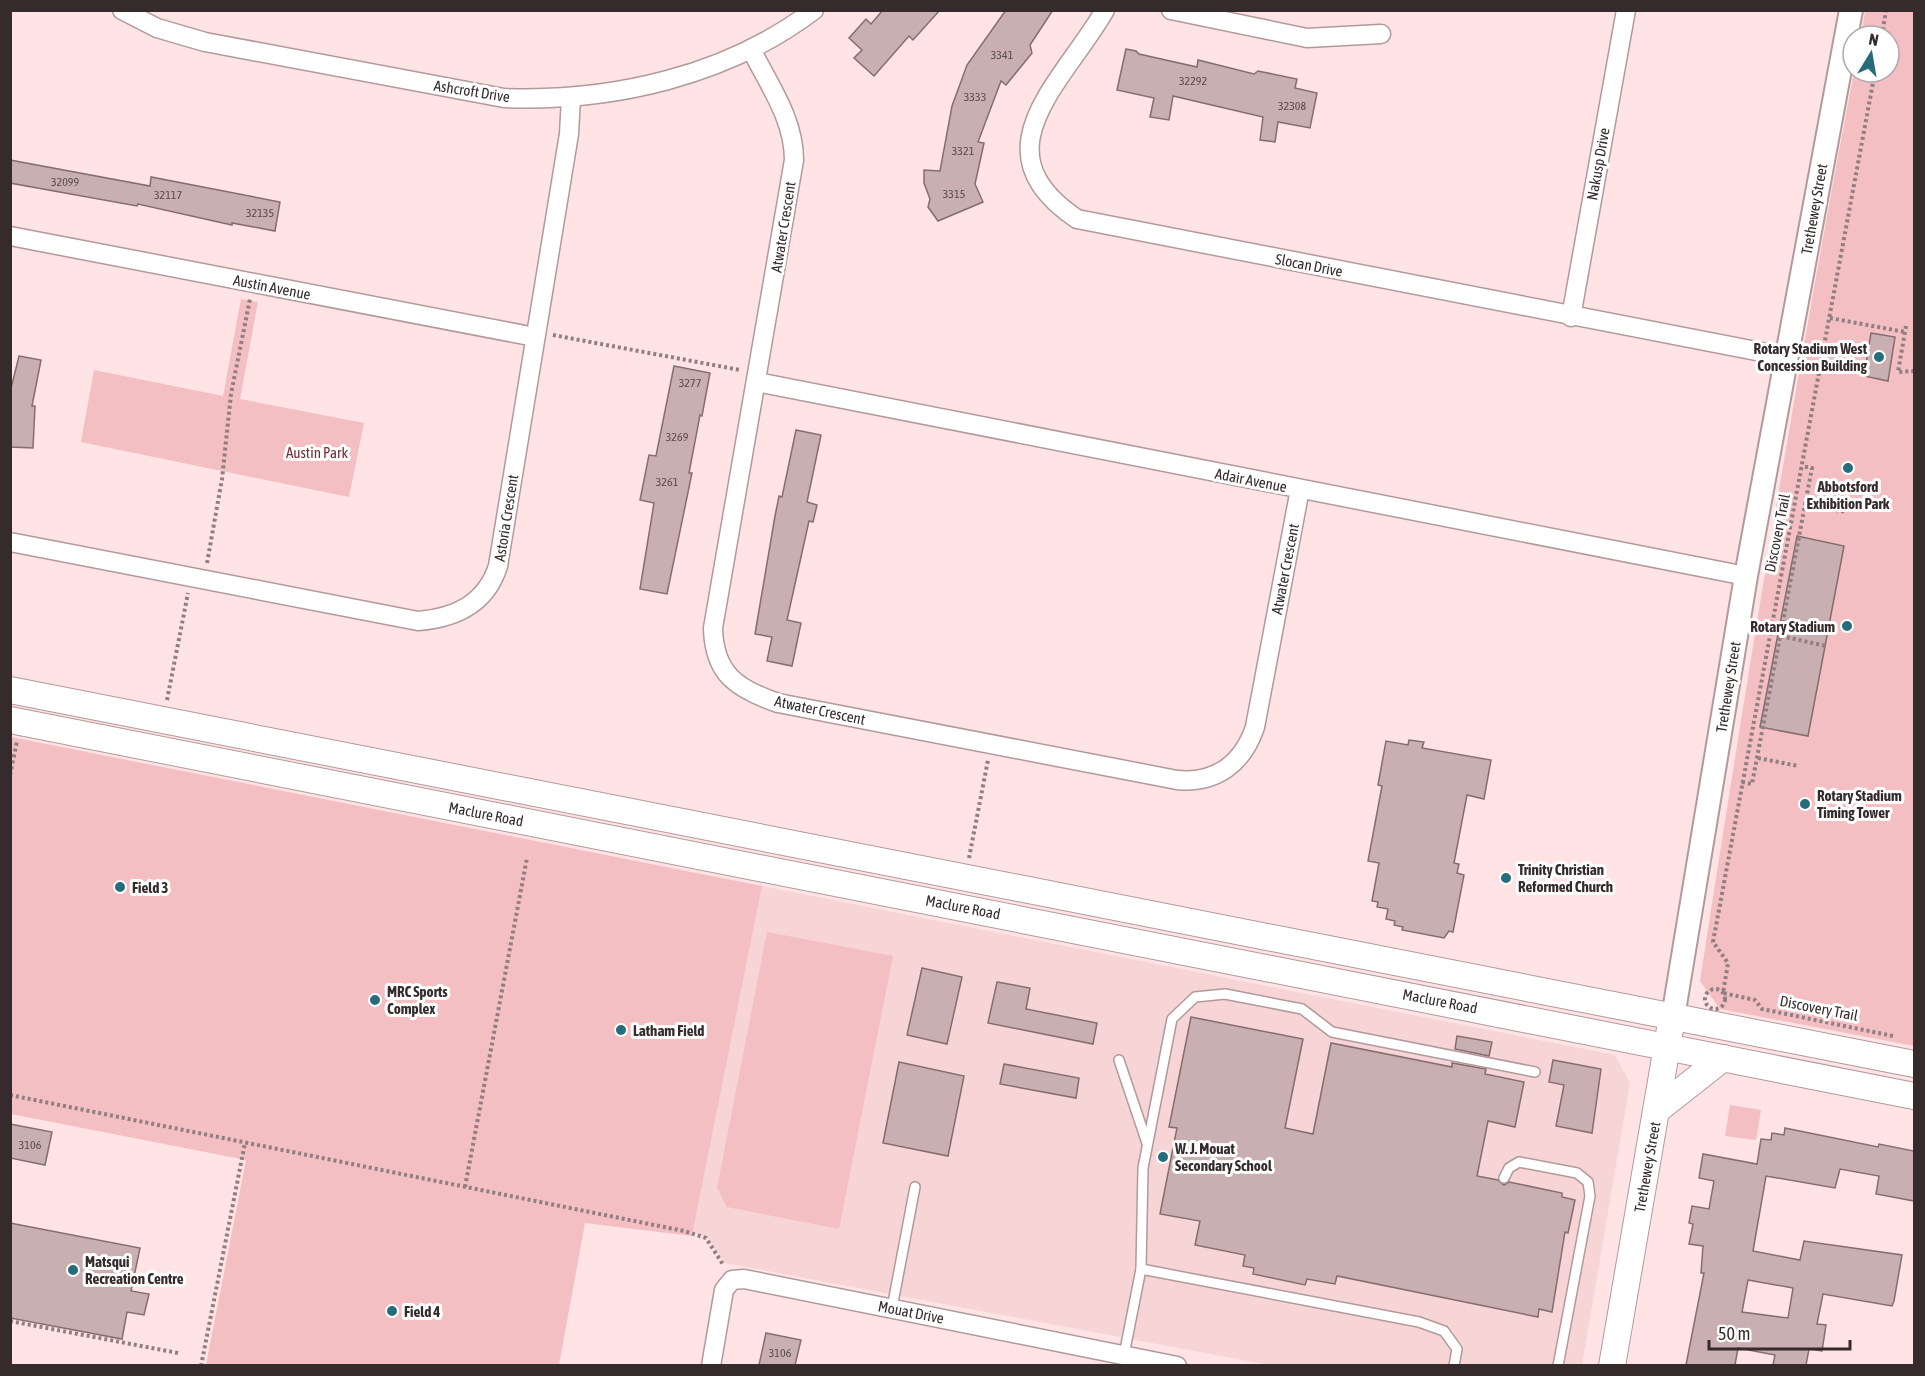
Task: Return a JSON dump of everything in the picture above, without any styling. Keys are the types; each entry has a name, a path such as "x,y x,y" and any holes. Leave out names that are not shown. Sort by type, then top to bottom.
{"main road":[{"name":"Maclure Road","path":"10,690 1914,1064"},
{"name":"Maclure Road","path":"16,721 1914,1096"},
{"name":"Trethewey Street","path":"1612,1365 1673,1017"},
{"path":"1657,1110 1723,1058"}],"street":[{"name":"Ashcroft Drive","path":"122,10 158,28 205,42 504,98 571,98 651,84 698,70 751,49 796,24 814,10"},
{"name":"Slocan Drive","path":"1105,10 1037,115 1028,140 1035,180 1056,205 1077,219 1571,317 1787,357"},
{"path":"1171,10 1307,38 1381,34"},
{"name":"Nakusp Drive","path":"1571,317 1626,10"},
{"name":"Trethewey Street","path":"1673,1017 1746,576 1851,10"},
{"name":"Atwater Crescent","path":"751,49 789,122 794,140 794,159 714,628 714,645 723,670 745,689 778,703 991,744 1191,782 1209,778 1236,762 1249,744 1255,727 1300,489"},
{"name":"Astoria Crescent","path":"10,542 418,621 440,619 459,613 471,605 486,592 498,566 569,134 571,98"},
{"name":"Austin Avenue","path":"10,236 535,334"},
{"name":"Adair Avenue","path":"758,378 1300,489 1746,576"},
{"name":"Mouat Drive","path":"732,1280 744,1279 1178,1365"},
{"path":"711,1365 724,1290 732,1280"}],"lane":[{"path":"1124,1355 1141,1269 1143,1168 1172,1018 1195,998 1225,994 1302,1009 1332,1032 1535,1072"},
{"path":"1119,1060 1147,1145"},
{"path":"1504,1178 1509,1168 1519,1162 1577,1173 1588,1182 1590,1196 1558,1365"},
{"path":"892,1308 915,1187"},
{"path":"1141,1269 1419,1322 1444,1330 1457,1348 1454,1365"}],"path":[{"name":"Discovery Trail","path":"1873,84 1713,942 1728,963 1723,993 1755,1000 1762,1009 1885,1033 1897,1038"},
{"path":"162,721 222,480 231,394 253,283"},
{"path":"1830,318 1905,332"},
{"path":"1906,326 1898,372 1914,371"},
{"path":"535,334 758,378"},
{"path":"1742,782 1752,784 1758,758 1812,468 1802,466"},
{"path":"1806,504 1846,512"},
{"path":"1781,636 1826,646"},
{"path":"10,775 16,721"},
{"path":"964,878 991,744"},
{"path":"1758,758 1798,766"},
{"path":"465,1187 527,858"},
{"path":"1714,989 1723,993 1725,1002 1720,1008 1708,1007 1705,998 1708,992 1714,989"},
{"path":"10,1095 706,1238 732,1280"},
{"path":"201,1365 245,1143"},
{"path":"10,1321 178,1353"}],"shaded area":[{"name":"W. J. Mouat Secondary School","path":"762,886 1615,1055 1630,1083 1582,1365 1269,1365 725,1263 708,1238 693,1232"}],"green space":[{"name":"Rotary Stadium","path":"1865,11 1914,11 1914,1046 1720,1009 1700,981 1773,526 1852,84 1901,84 1901,24 1863,24"},
{"name":"Austin Park","path":"241,299 258,302 240,399 364,423 349,497 81,442 94,370 223,396"},
{"name":"MRC Sports Complex","path":"11,737 762,886 692,1236 585,1223 559,1365 206,1365 246,1160 11,1114"},
{"path":"767,932 893,956 839,1229 727,1207 717,1188"},
{"path":"1730,1105 1761,1110 1756,1140 1725,1136"}],"building":[{"path":"883,10 940,10 913,40 909,36 874,76 854,58 862,50 849,38 866,19 871,24"},
{"path":"1006,10 1053,10 1030,45 1032,53 1006,85 1001,81 978,142 984,143 975,184 983,202 938,221 928,207 930,199 924,183 924,170 940,171 952,106 967,65"},
{"path":"1126,49 1197,67 1198,60 1254,74 1258,71 1297,79 1295,88 1317,93 1310,128 1278,122 1275,142 1260,140 1263,117 1173,96 1169,120 1150,117 1154,98 1117,90"},
{"path":"10,160 150,186 151,177 280,202 275,231 232,223 232,225 138,204 137,206 10,183"},
{"name":"Rotary Stadium West Concession Building","path":"1871,333 1895,337 1888,381 1864,376"},
{"path":"19,356 41,360 32,406 35,406 33,448 10,447 10,392"},
{"path":"674,366 710,373 667,594 640,589 654,503 640,500 649,455 656,456"},
{"path":"796,430 821,435 807,502 817,505 813,522 809,521 787,620 801,623 792,666 767,661 772,637 755,634 779,496 782,497"},
{"path":"1797,536 1844,546 1808,736 1760,727"},
{"path":"1409,740 1424,742 1422,748 1491,760 1484,799 1467,795 1454,863 1459,864 1457,873 1464,875 1453,932 1449,931 1444,938 1402,930 1403,927 1394,925 1395,921 1386,919 1388,909 1377,907 1378,902 1372,901 1379,863 1368,861 1382,786 1378,785 1386,741 1408,745"},
{"path":"922,968 962,977 947,1044 907,1035"},
{"path":"997,982 1030,988 1026,1009 1097,1023 1093,1044 988,1023"},
{"path":"1191,1017 1303,1039 1285,1128 1313,1134 1331,1043 1452,1067 1452,1063 1486,1069 1485,1074 1524,1082 1515,1127 1488,1121 1477,1176 1498,1180 1504,1185 1509,1182 1562,1193 1562,1197 1575,1200 1568,1233 1565,1232 1552,1312 1539,1309 1538,1317 1337,1276 1335,1284 1307,1279 1305,1285 1253,1274 1254,1268 1243,1266 1245,1255 1195,1245 1200,1221 1160,1214 1177,1128 1169,1127"},
{"path":"1457,1036 1492,1042 1489,1056 1455,1049"},
{"path":"1553,1060 1601,1069 1592,1133 1556,1126 1564,1085 1549,1082"},
{"path":"899,1062 964,1076 948,1156 883,1143"},
{"path":"1004,1064 1079,1078 1076,1098 1000,1084"},
{"path":"10,1124 52,1132 45,1165 10,1158"},
{"path":"1785,1128 1878,1147 1879,1144 1914,1151 1914,1201 1876,1194 1879,1176 1840,1169 1835,1188 1766,1176 1753,1251 1800,1260 1804,1241 1902,1255 1892,1306 1823,1294 1817,1324 1826,1325 1822,1351 1809,1349 1806,1365 1773,1365 1775,1355 1738,1348 1735,1365 1686,1365 1704,1273 1701,1273 1703,1246 1689,1244 1693,1224 1689,1223 1692,1206 1709,1209 1714,1181 1699,1178 1703,1154 1757,1164 1761,1139 1771,1140 1772,1133 1784,1135","holes":["1748,1280 1793,1288 1788,1318 1742,1312"]},
{"name":"Matsqui Recreation Centre","path":"10,1223 140,1248 131,1291 149,1294 144,1315 127,1312 122,1339 10,1318"},
{"path":"766,1333 801,1340 795,1365 759,1365"}],"place":[{"name":"Rotary Stadium West Concession Building","path":"1879,357"},
{"name":"Abbotsford Exhibition Park","path":"1848,468"},
{"name":"Rotary Stadium","path":"1847,626"},
{"name":"Rotary Stadium Timing Tower","path":"1805,804"},
{"name":"Trinity Christian Reformed Church","path":"1506,878"},
{"name":"Field 3","path":"120,887"},
{"name":"MRC Sports Complex","path":"375,1000"},
{"name":"Latham Field","path":"621,1030"},
{"name":"W. J. Mouat Secondary School","path":"1163,1157"},
{"name":"Matsqui Recreation Centre","path":"73,1270"},
{"name":"Field 4","path":"392,1311"}]}
